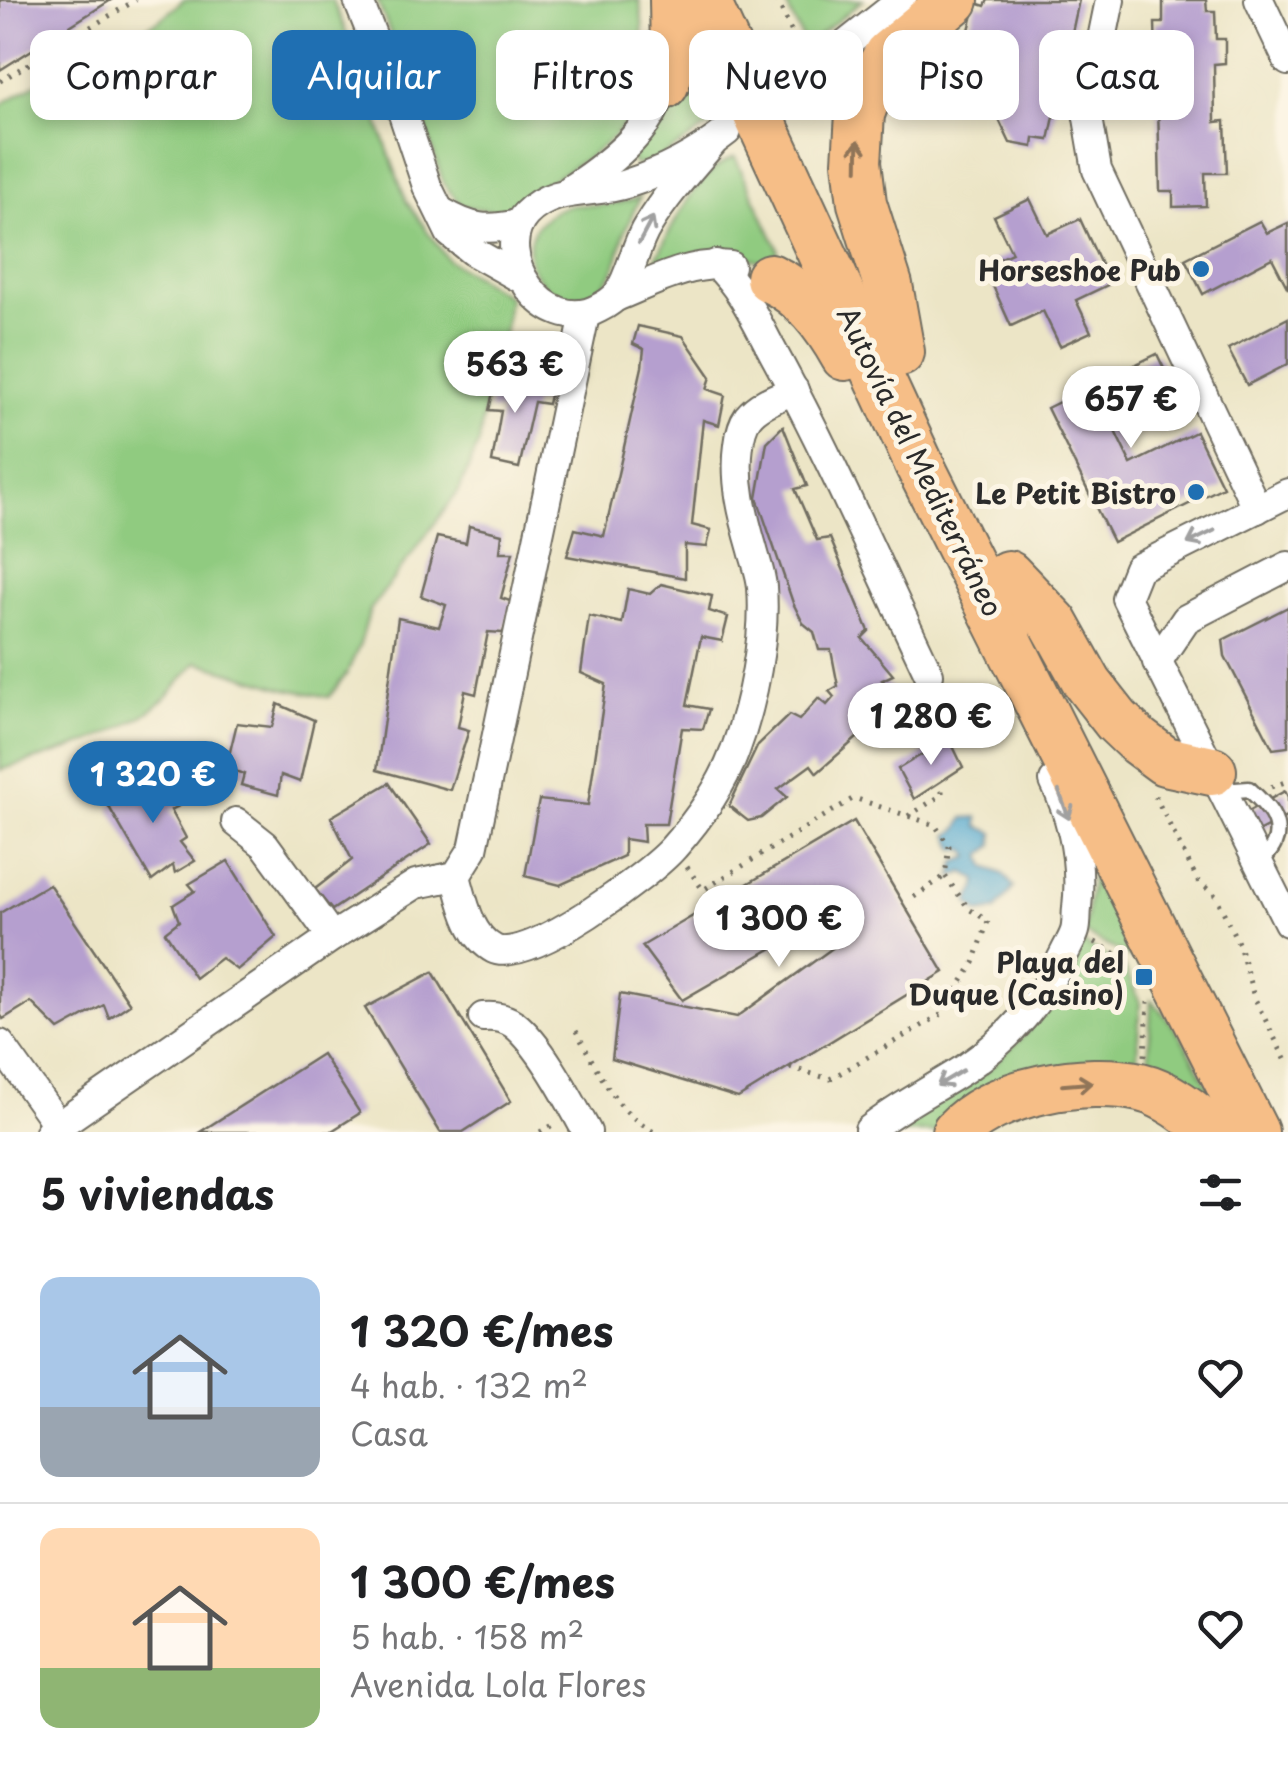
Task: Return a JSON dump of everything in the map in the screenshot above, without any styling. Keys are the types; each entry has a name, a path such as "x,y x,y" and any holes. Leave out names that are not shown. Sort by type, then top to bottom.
{"highway":[{"path":"669,71 675,54 674,0"},
{"name":"Autovía del Mediterráneo","path":"705,0 920,466 1254,1132"},
{"name":"Autovía del Mediterráneo","path":"738,0 1008,575 1288,1128"},
{"path":"900,352 888,284 862,203 857,162 860,114 888,54 954,0"},
{"path":"762,298 799,295 821,317 868,396 920,466"},
{"path":"1008,575 1054,622 1088,684 1138,741 1165,761 1217,781"},
{"path":"1000,627 1026,716"},
{"path":"956,1132 988,1109 1014,1098 1063,1084 1103,1082 1143,1088 1179,1105 1212,1132"}],"street":[{"path":"358,0 437,209 450,233 472,251 522,278"},
{"path":"658,0 660,30"},
{"path":"863,31 902,0"},
{"path":"1110,0 1086,112 1097,170 1257,509"},
{"path":"1259,0 1288,61"},
{"path":"566,193 624,149 648,120"},
{"path":"616,296 644,230 666,197 721,136 654,174 621,186 566,193 542,201 519,224 515,245 522,278 532,294 548,306 584,315 616,296 672,274 716,264 740,268 762,298 794,390 929,674"},
{"path":"437,209 481,229 519,224"},
{"path":"716,264 762,298"},
{"path":"0,1044 54,1129 416,884 456,876 474,848 584,315"},
{"path":"456,876 472,925 493,948 503,951 527,946 614,898 674,848 719,786 736,749 762,642 762,583 743,514 737,466 740,439 747,418 760,406 794,390"},
{"path":"1288,493 1138,568 1126,598 1288,922"},
{"path":"1158,662 1186,619 1288,566"},
{"path":"871,1131 884,1117 968,1066 1032,1011 1074,932 1080,885 1078,849 1063,801 1026,716"},
{"path":"236,822 264,845 332,938"},
{"path":"483,1017 497,1016 512,1022 534,1046 587,1132"}],"path":[{"path":"0,80 136,0"},
{"path":"1138,741 1141,767 1198,882 1216,896 1239,945 1254,997 1288,1065"},
{"path":"908,816 942,796 942,783"},
{"path":"674,848 703,890 854,798 936,825 948,846 944,876 969,909 988,922 974,963 942,1014 830,1079 789,1067"},
{"path":"914,897 944,876"},
{"path":"1074,932 1130,961 1136,974"},
{"path":"1143,1088 1148,998"},
{"path":"576,1031 621,1108 654,1132"}],"green space":[{"path":"184,0 332,0 345,30 272,30 272,120 377,120 406,201 448,260 509,297 504,335 487,393 479,443 459,491 370,610 346,675 329,697 286,689 197,662 160,703 137,719 80,745 0,770 0,105 30,87 30,120 252,120 252,30 140,30"},
{"path":"377,0 639,0 642,30 496,30 496,120 627,120 602,147 520,204 496,210 462,206 444,185 423,120 476,120 476,30 389,30"},
{"path":"784,0 863,0 826,30 798,30"},
{"path":"682,65 689,68 689,120 718,121 651,163 635,165 631,159 652,120 669,120 669,89"},
{"path":"735,157 778,249 774,265 726,254 671,261 656,259 698,186 721,164"},
{"path":"640,197 606,282 589,294 571,297 555,292 541,281 531,266 529,248 535,230 551,213 570,206 613,204"},
{"path":"1094,866 1114,910 1129,957 1084,933"},
{"path":"1081,942 1124,967 1140,1002 1136,1074 935,1132 897,1132 891,1125 987,1071 1025,1035"},
{"path":"1151,1000 1193,1057 1222,1122 1148,1076"}],"water":[{"path":"978,817 978,826 994,833 993,846 982,855 986,867 1003,874 1014,887 996,910 979,913 968,902 977,880 964,872 952,877 956,862 970,857 966,850 955,849 949,835 964,818"}],"building":[{"path":"0,0 111,0 63,30 30,30 30,51 0,70"},
{"path":"988,0 1079,0 1073,30 1039,30 1039,120 1053,120 1049,140 1034,138 1033,147 1010,143 999,120 1019,120 1019,30 969,30 976,3 985,6"},
{"path":"1163,0 1206,0 1207,11 1215,11 1216,39 1225,39 1225,63 1214,64 1215,122 1225,121 1227,173 1205,173 1206,206 1173,207 1173,191 1160,191 1158,120 1194,120 1194,30 1155,30 1155,23 1163,23"},
{"path":"1030,199 1047,234 1080,219 1110,284 1076,300 1091,332 1060,346 1043,311 1011,326 984,266 1012,253 994,216"},
{"path":"1260,221 1267,233 1288,223 1288,289 1272,258 1203,294 1185,259"},
{"path":"1288,318 1288,364 1247,385 1228,349"},
{"path":"638,326 683,336 711,377 707,389 725,395 719,425 703,420 692,525 711,530 707,547 685,545 685,578 567,556 575,529 604,536 642,367 644,349 633,344"},
{"path":"1157,354 1178,398 1114,429 1131,464 1196,432 1223,487 1113,542 1047,408"},
{"path":"497,374 552,386 548,404 534,402 519,468 492,462 501,411 489,410"},
{"path":"783,426 807,486 795,489 817,540 830,538 869,631 862,638 893,675 882,680 908,703 865,743 858,737 817,773 811,765 778,789 787,797 761,818 748,821 729,806 758,745 789,715 799,720 819,698 827,705 834,697 829,691 838,686 831,650 819,650 814,632 803,623 793,603 757,498 767,442"},
{"path":"469,526 502,534 500,552 513,552 501,598 513,602 503,633 488,632 476,694 465,691 458,727 469,730 450,790 377,770 398,618 439,627 446,605 421,596 437,537 466,543"},
{"path":"661,584 712,596 709,611 728,617 722,641 701,637 687,705 709,709 703,729 682,728 666,824 643,824 644,842 624,839 624,856 560,885 525,876 539,800 588,805 606,684 581,673 589,616 622,623 628,589 650,594"},
{"path":"1288,607 1288,747 1273,749 1225,656 1223,640"},
{"path":"278,704 314,720 300,782 281,775 278,795 241,785 244,774 226,768 237,723 272,727"},
{"path":"949,738 963,767 914,799 898,769"},
{"path":"156,771 181,805 171,810 186,838 180,842 195,861 175,873 173,865 152,881 109,807"},
{"path":"389,783 431,844 332,910 315,889 352,860 331,817"},
{"path":"1285,791 1288,816 1254,834 1243,814"},
{"path":"854,821 944,972 738,1098 612,1059 620,994 737,1017 841,942 826,917 682,1000 642,946"},
{"path":"228,861 276,937 237,970 221,958 195,978 165,932 179,921 173,905 195,891 189,884"},
{"path":"49,884 130,1004 109,1018 104,1005 59,1030 31,1002 3,1019 0,1014 0,913"},
{"path":"433,972 511,1101 463,1132 440,1132 365,1008"},
{"path":"322,1054 360,1113 330,1132 200,1132"}],"place":[{"name":"Horseshoe Pub","path":"1201,269"},
{"name":"Le Petit Bistro","path":"1196,492"},
{"name":"Playa del Duque (Casino)","path":"1144,977"}]}
